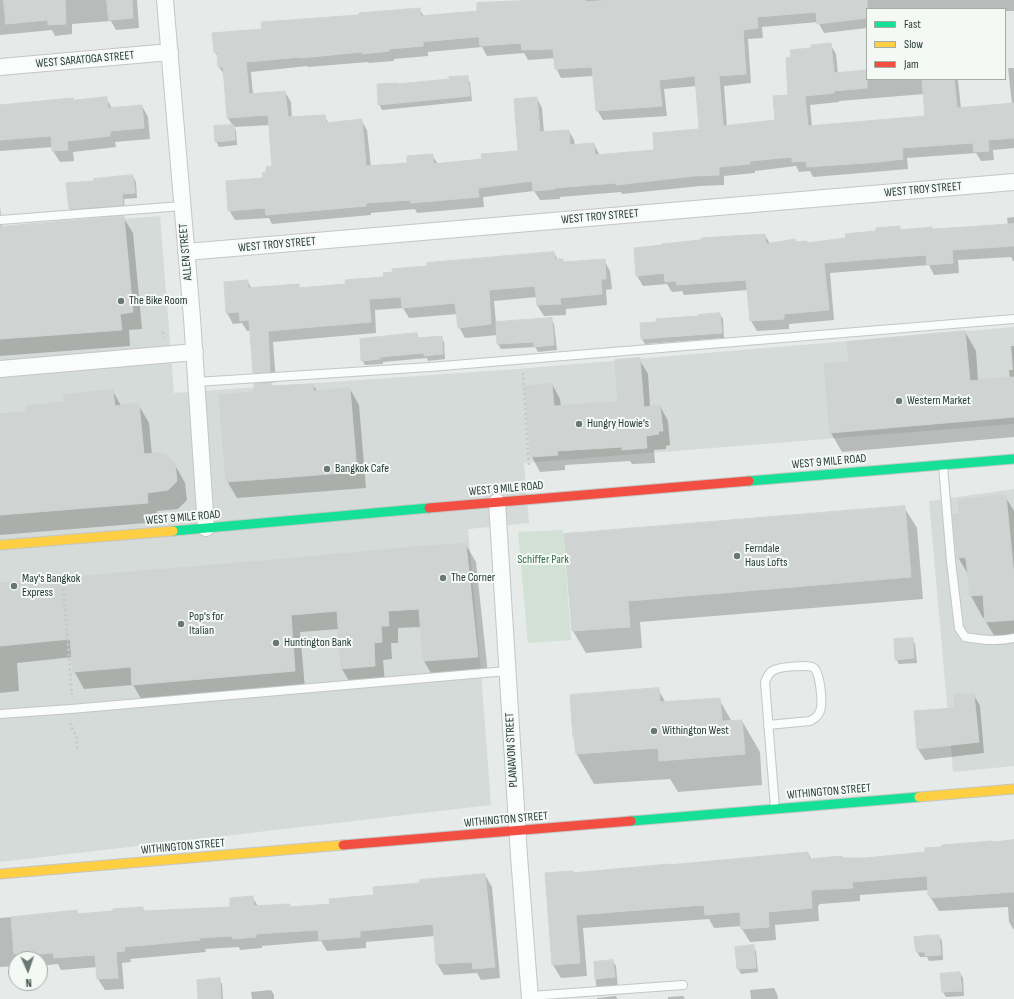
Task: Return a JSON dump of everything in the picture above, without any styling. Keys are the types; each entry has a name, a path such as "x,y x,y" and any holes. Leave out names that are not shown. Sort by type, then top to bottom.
{"main road":[{"name":"WEST 9 MILE ROAD","path":"0,545 1014,459"},
{"name":"WITHINGTON STREET","path":"0,874 1014,789"}],"street":[{"name":"ALLEN STREET","path":"166,0 195,352 206,528"},
{"name":"WEST SARATOGA STREET","path":"0,67 170,52"},
{"name":"WEST TROY STREET","path":"186,252 1014,182"},
{"path":"0,369 195,352"},
{"name":"PLANAVON STREET","path":"496,502 517,830 530,997"}],"lane":[{"path":"0,220 182,206"},
{"path":"196,382 376,371 1014,319"},
{"path":"943,465 951,561 959,628 965,637 981,640 1003,641 1014,638"},
{"path":"768,725 810,721 820,712 822,707 818,674 815,668 810,666 780,667 773,670 767,676 765,682 768,725 775,809"},
{"path":"0,714 507,671"},
{"path":"530,997 683,985"}],"path":[{"path":"523,369 529,467"},
{"path":"62,574 72,700"},
{"path":"70,725 76,740 77,749"}],"shaded area":[{"path":"160,216 174,393 517,369 1014,327 1014,424 524,463 529,523 468,529 491,805 0,862 0,229"},
{"path":"1014,489 1014,766 953,772 929,501"}],"green space":[{"name":"Schiffer Park","path":"563,530 571,640 528,643 518,532"}],"building":[{"path":"4,0 65,0 66,24 48,25 48,20 6,24"},
{"path":"107,0 132,0 133,18 109,20"},
{"path":"540,0 585,0 585,2 610,0 867,0 866,18 817,24 816,12 757,17 758,28 743,30 746,74 719,76 723,126 775,120 773,96 788,95 786,58 791,57 790,50 811,48 811,45 831,43 834,73 866,70 867,88 834,91 834,93 805,96 808,126 925,116 922,80 954,80 957,108 1014,103 1014,138 988,140 989,151 974,152 973,143 902,148 903,159 879,162 807,167 806,161 792,162 792,157 750,161 750,164 719,167 719,175 694,176 616,185 616,183 533,191 532,181 478,188 479,197 411,203 410,200 366,203 366,206 266,215 265,208 228,211 226,181 263,178 262,173 266,173 266,167 272,166 268,115 227,118 223,67 218,67 217,52 214,52 212,33 262,29 261,22 359,15 359,13 420,8 421,16 477,11 477,3","holes":["479,37 480,46 521,43 522,50 553,49 555,69 592,67 596,111 662,106 659,80 695,76 699,129 653,133 654,150 595,155 594,143 570,145 569,130 540,132 537,97 514,99 518,151 481,154 482,159 434,164 433,154 407,156 407,163 366,166 362,119 326,123 325,115 288,117 285,91 249,94 246,62 362,52 362,54 389,51 389,49 423,46 423,42"]},
{"path":"468,76 470,96 378,105 377,84 397,84"},
{"path":"107,97 108,108 142,105 144,128 110,131 110,136 67,141 68,150 52,151 51,136 0,140 0,105 73,98 73,100"},
{"path":"234,125 235,140 215,142 214,126"},
{"path":"133,175 135,193 122,194 123,205 69,209 66,183 94,181 94,179"},
{"path":"124,216 133,312 120,314 122,330 0,339 0,227"},
{"path":"1014,224 1014,246 952,250 953,263 927,265 926,255 824,263 829,310 784,314 784,319 750,321 746,280 677,285 676,281 665,282 664,273 636,276 634,248 701,240 701,238 765,234 766,244 795,239 796,242 807,241 807,243 846,238 845,234 876,231 876,228 900,226 900,230 932,227 932,229"},
{"path":"554,252 555,259 563,259 563,262 605,259 606,279 601,279 602,294 560,298 561,304 537,305 535,286 489,290 491,324 458,328 455,303 402,308 401,297 369,299 371,322 268,331 270,372 253,373 249,320 240,321 239,312 226,313 224,282 248,280 248,288 299,284 299,288 346,284 345,280 384,277 383,273 393,272 392,269 427,266 427,263"},
{"path":"720,313 722,333 641,339 640,323 656,322 656,319"},
{"path":"552,318 554,345 534,347 534,342 497,344 496,322"},
{"name":"Western Market","path":"965,331 970,381 1014,377 1014,417 830,433 824,364 849,362 847,342"},
{"path":"417,333 418,338 442,336 443,354 424,356 424,353 380,357 380,359 361,361 360,339"},
{"path":"640,358 644,407 660,405 663,431 658,431 659,434 646,436 647,448 622,450 622,447 557,451 558,455 531,457 525,386 552,383 554,406 618,402 615,360"},
{"path":"271,383 271,386 313,384 314,391 350,388 357,472 226,482 219,395 254,392 254,384"},
{"path":"113,390 115,406 139,403 144,454 160,453 167,455 175,463 177,481 168,490 147,493 148,503 0,515 0,414 26,412 26,406 64,402 63,395"},
{"path":"1006,495 1014,576 1014,620 985,622 983,595 970,596 966,559 965,557 957,558 953,514 960,514 958,500"},
{"name":"Ferndale Haus Lofts","path":"905,506 911,577 628,601 630,627 572,631 564,534"},
{"path":"466,544 478,657 423,661 419,609 388,611 389,626 381,626 382,642 374,643 375,666 341,669 337,611 291,615 295,671 132,685 131,667 73,672 70,639 0,646 0,583 415,547"},
{"path":"913,638 914,658 895,660 894,639"},
{"name":"Withington West","path":"659,688 660,702 720,698 722,721 742,720 745,754 659,761 658,748 576,754 573,737 570,695"},
{"path":"974,694 979,742 917,749 914,711 955,708 954,695"},
{"path":"1014,840 1014,892 930,898 930,895 928,895 927,876 852,882 853,888 812,890 812,908 768,912 769,927 741,929 740,912 705,915 704,905 576,915 580,963 552,965 545,873 573,871 573,873 808,852 809,859 842,856 843,858 866,858 925,852 925,848 942,847 942,845"},
{"path":"485,874 495,967 473,969 472,962 436,964 433,924 360,931 360,937 319,940 318,930 256,934 256,937 233,939 232,936 199,938 200,940 124,947 125,951 116,952 118,978 97,979 95,955 54,958 53,953 48,953 48,951 14,951 11,917 77,910 77,914 143,907 143,911 230,907 230,898 253,896 254,906 290,904 290,907 330,904 329,899 374,895 373,887 420,883 420,880"},
{"path":"939,935 941,955 925,956 925,952 916,952 914,937"},
{"path":"754,945 756,968 737,969 735,947"},
{"path":"613,960 615,977 595,979 594,962"},
{"path":"960,972 962,991 942,992 940,974"},
{"path":"220,978 221,999 198,999 197,980"}],"traffic: fast":[{"path":"749,481 1014,459"},
{"path":"173,531 429,508"},
{"path":"631,821 919,797"}],"traffic: slow":[{"path":"0,545 173,531"},
{"path":"919,797 1014,789"},
{"path":"0,874 343,845"}],"traffic: jam":[{"path":"429,508 749,481"},
{"path":"343,845 631,821"}],"place":[{"name":"The Bike Room","path":"121,301"},
{"name":"Western Market","path":"899,401"},
{"name":"Hungry Howie's","path":"579,424"},
{"name":"Bangkok Cafe","path":"327,469"},
{"name":"Ferndale Haus Lofts","path":"737,556"},
{"name":"The Corner","path":"443,578"},
{"name":"May's Bangkok Express","path":"14,586"},
{"name":"Pop's for Italian","path":"181,624"},
{"name":"Huntington Bank","path":"276,643"},
{"name":"Withington West","path":"654,731"}]}
